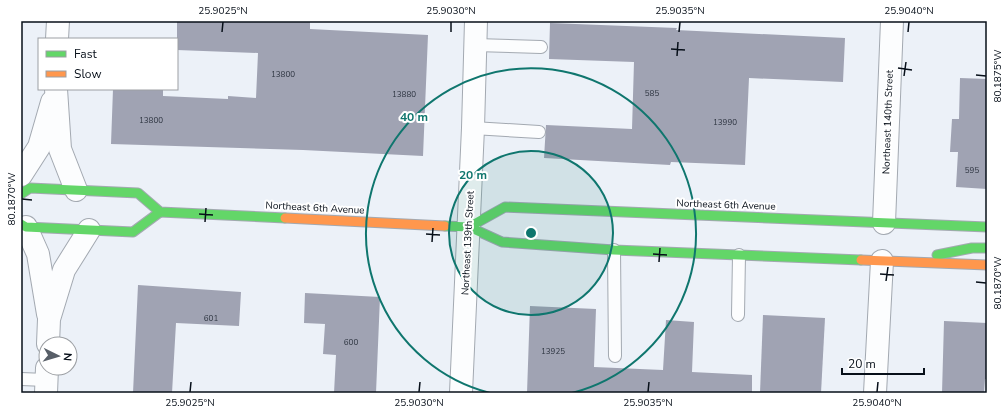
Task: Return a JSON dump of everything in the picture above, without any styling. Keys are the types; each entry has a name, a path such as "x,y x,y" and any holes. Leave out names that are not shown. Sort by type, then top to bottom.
{"main road":[{"path":"21,194 30,188 138,193 160,212 133,232 23,226"},
{"name":"Northeast 6th Avenue","path":"469,227 505,207 987,227"},
{"name":"Northeast 6th Avenue","path":"160,212 469,227 502,242 614,250 987,265"},
{"path":"917,262 943,253 972,248 987,248"}],"street":[{"path":"57,38 58,21"},
{"name":"Northeast 139th Street","path":"461,393 473,128 476,21"},
{"name":"Northeast 140th Street","path":"884,223 892,21"},
{"path":"21,175 40,147 56,90"},
{"path":"56,90 60,149 76,190"},
{"path":"23,226 38,254 49,319 48,336"},
{"path":"49,319 64,270 89,230"},
{"path":"875,393 882,261"}],"lane":[{"path":"475,45 541,47"},
{"path":"473,128 539,132"},
{"path":"614,250 615,356"},
{"path":"738,315 739,255"},
{"path":"21,379 46,380"}],"building":[{"path":"177,21 310,21 310,29 428,35 423,156 303,150 111,144 113,90 163,90 163,96 228,99 228,96 256,98 258,53 178,50"},
{"path":"550,23 677,28 676,30 845,38 843,82 749,78 745,165 671,162 670,165 544,158 546,125 632,129 634,62 549,59"},
{"path":"960,78 987,79 987,189 956,187 958,152 950,152 952,119 959,119"},
{"path":"138,285 241,292 239,326 176,323 172,393 133,393"},
{"path":"305,293 380,297 376,393 334,393 336,355 323,354 325,324 304,323"},
{"path":"530,306 596,309 594,367 663,370 666,320 694,322 692,372 752,375 752,393 527,393"},
{"path":"763,315 825,318 821,393 760,393"},
{"path":"944,321 987,323 987,379 985,379 984,393 942,393"}],"traffic: fast":[{"path":"21,194 30,188 138,193 160,212 285,218"},
{"path":"469,227 505,207 987,227"},
{"path":"21,224 26,227 133,232 160,212"},
{"path":"445,226 469,227 502,242 614,250 861,260"},
{"path":"937,255 972,248 987,248"}],"traffic: slow":[{"path":"285,218 445,226"},
{"path":"861,260 987,265"}]}
